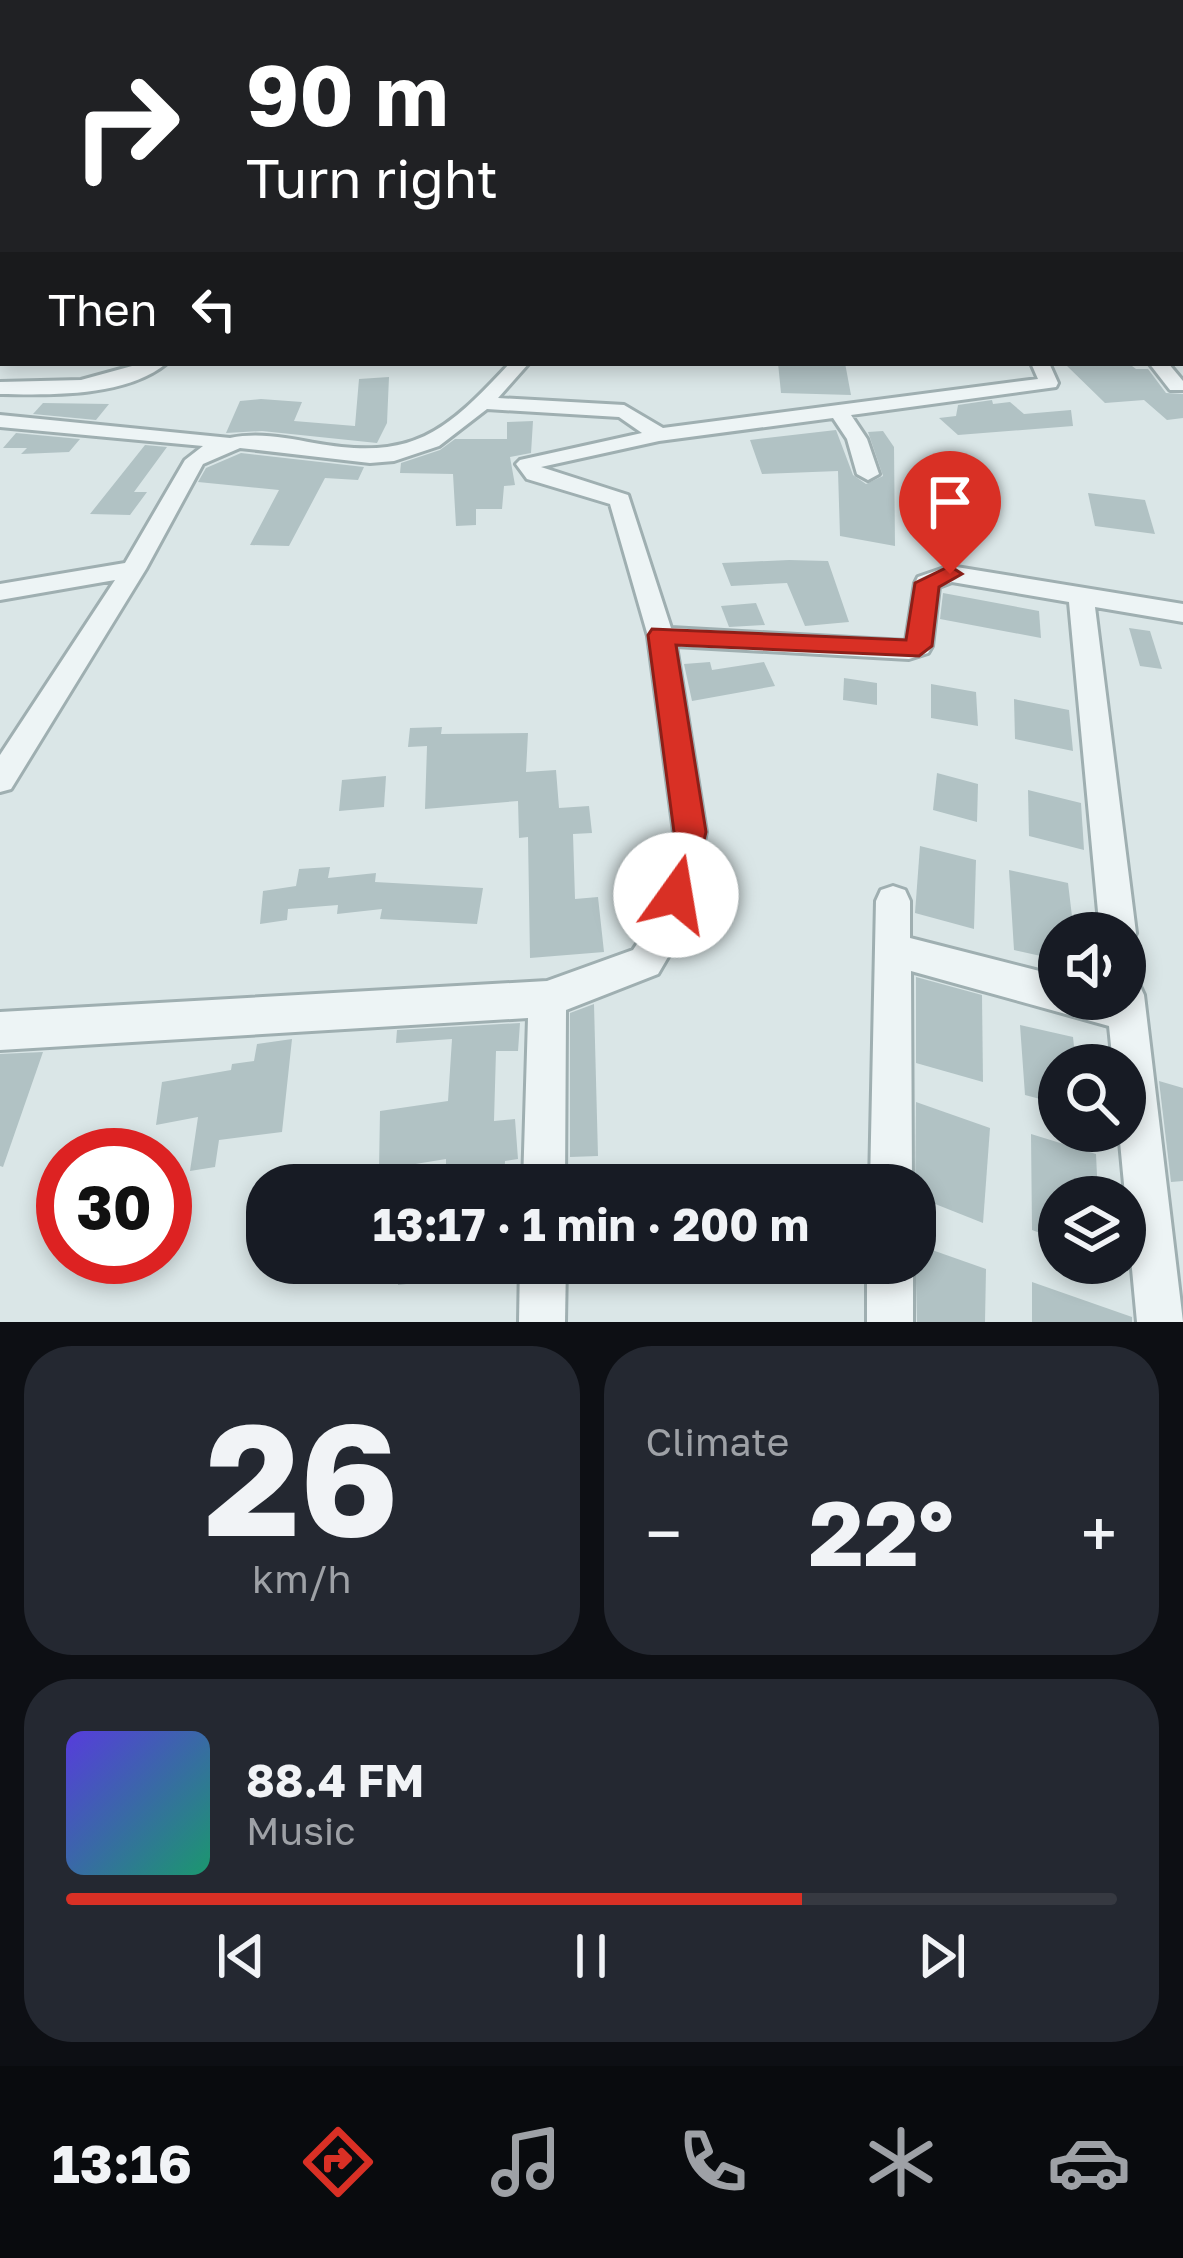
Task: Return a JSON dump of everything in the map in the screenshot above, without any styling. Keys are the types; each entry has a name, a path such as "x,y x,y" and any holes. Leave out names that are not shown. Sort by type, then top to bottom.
{"street":[{"path":"0,388 31,389 152,366"},
{"path":"0,418 368,457 394,455 468,419 517,366"},
{"path":"0,1031 547,999 645,962 669,926 690,832 661,635 620,500 535,474 527,464 659,435 1049,383 1041,366"},
{"path":"1161,366 1178,386"},
{"path":"0,418 31,389"},
{"path":"483,403 624,411 659,435"},
{"path":"839,411 857,439 868,474"},
{"path":"0,780 134,569 195,460 224,442"},
{"path":"0,592 134,569"},
{"path":"661,635 898,651 919,646 927,583 935,576 950,574 1183,613"},
{"path":"1082,596 1116,912"},
{"path":"891,1164 893,901"},
{"path":"893,950 1038,988"},
{"path":"544,1164 547,999"},
{"path":"1128,1020 1160,1322"},
{"path":"542,1322 543,1284"},
{"path":"890,1284 890,1322"}],"building":[{"path":"778,366 846,366 851,395 781,393"},
{"path":"1067,366 1148,369 1166,393 1183,394 1183,418 1167,420 1144,400 1105,403"},
{"path":"389,377 387,423 377,443 262,431 226,433 240,401 261,399 302,402 294,421 355,426 359,379"},
{"path":"992,400 993,404 1010,402 1024,414 1071,410 1073,426 958,435 939,418 956,416 958,405"},
{"path":"43,403 109,404 96,420 33,414"},
{"path":"533,421 531,453 510,457 515,485 504,486 502,509 476,509 476,525 456,526 453,474 400,473 401,463 440,450 455,439 507,439 507,422"},
{"path":"836,430 853,475 866,484 883,476 868,432 883,431 894,447 895,546 840,536 838,471 762,474 750,440"},
{"path":"16,433 80,439 69,452 21,454 27,448 3,448"},
{"path":"145,445 167,447 134,492 147,492 130,515 90,514"},
{"path":"241,453 364,467 358,480 325,478 289,546 250,545 279,490 198,482 206,468"},
{"path":"1088,493 1145,500 1155,534 1095,526"},
{"path":"828,561 849,622 805,626 787,583 731,586 722,563"},
{"path":"943,593 1039,611 1041,638 940,619"},
{"path":"756,603 765,625 729,627 721,606"},
{"path":"1129,628 1150,631 1162,669 1140,666"},
{"path":"710,662 712,670 764,662 775,686 692,701 684,664"},
{"path":"844,678 877,683 877,705 843,700"},
{"path":"931,684 976,692 978,726 931,718"},
{"path":"1014,699 1069,710 1073,751 1015,739"},
{"path":"442,727 441,734 528,733 526,772 556,770 559,808 589,806 592,833 573,834 575,899 598,897 604,952 530,958 528,837 519,838 518,801 425,809 427,746 408,747 410,728"},
{"path":"937,773 978,784 977,822 933,810"},
{"path":"386,776 384,807 339,811 342,780"},
{"path":"1028,790 1081,803 1084,850 1029,836"},
{"path":"920,846 976,860 974,929 915,913"},
{"path":"330,867 328,878 376,873 375,882 483,888 477,924 380,919 382,909 337,914 338,905 288,909 287,920 260,924 263,891 296,886 299,869"},
{"path":"1009,870 1068,883 1071,912 1038,912 1038,955 1014,950"},
{"path":"916,977 982,995 983,1082 916,1063"},
{"path":"594,1004 598,1156 570,1157 570,1013"},
{"path":"520,1023 518,1051 496,1051 494,1121 515,1119 518,1159 505,1164 446,1164 446,1159 379,1164 380,1111 448,1101 452,1039 396,1043 397,1030"},
{"path":"1020,1025 1073,1037 1074,1044 1038,1044 1038,1098 1025,1095"},
{"path":"292,1039 282,1132 219,1140 215,1167 192,1171 198,1117 156,1125 162,1082 231,1070 232,1064 254,1061 257,1044"},
{"path":"43,1052 3,1167 0,1166 0,1054"},
{"path":"1159,1081 1183,1088 1183,1181 1171,1182"},
{"path":"916,1102 990,1128 983,1223 936,1204 936,1164 915,1164"},
{"path":"1031,1134 1038,1136 1038,1152 1096,1154 1097,1176 1038,1176 1038,1232 1032,1230"},
{"path":"936,1251 986,1269 985,1322 917,1322 916,1284 936,1284"},
{"path":"1032,1282 1132,1317 1132,1322 1032,1322"}],"route":[{"path":"676,895 690,832 661,635 909,650 919,646 927,583 935,576 950,574"}]}
